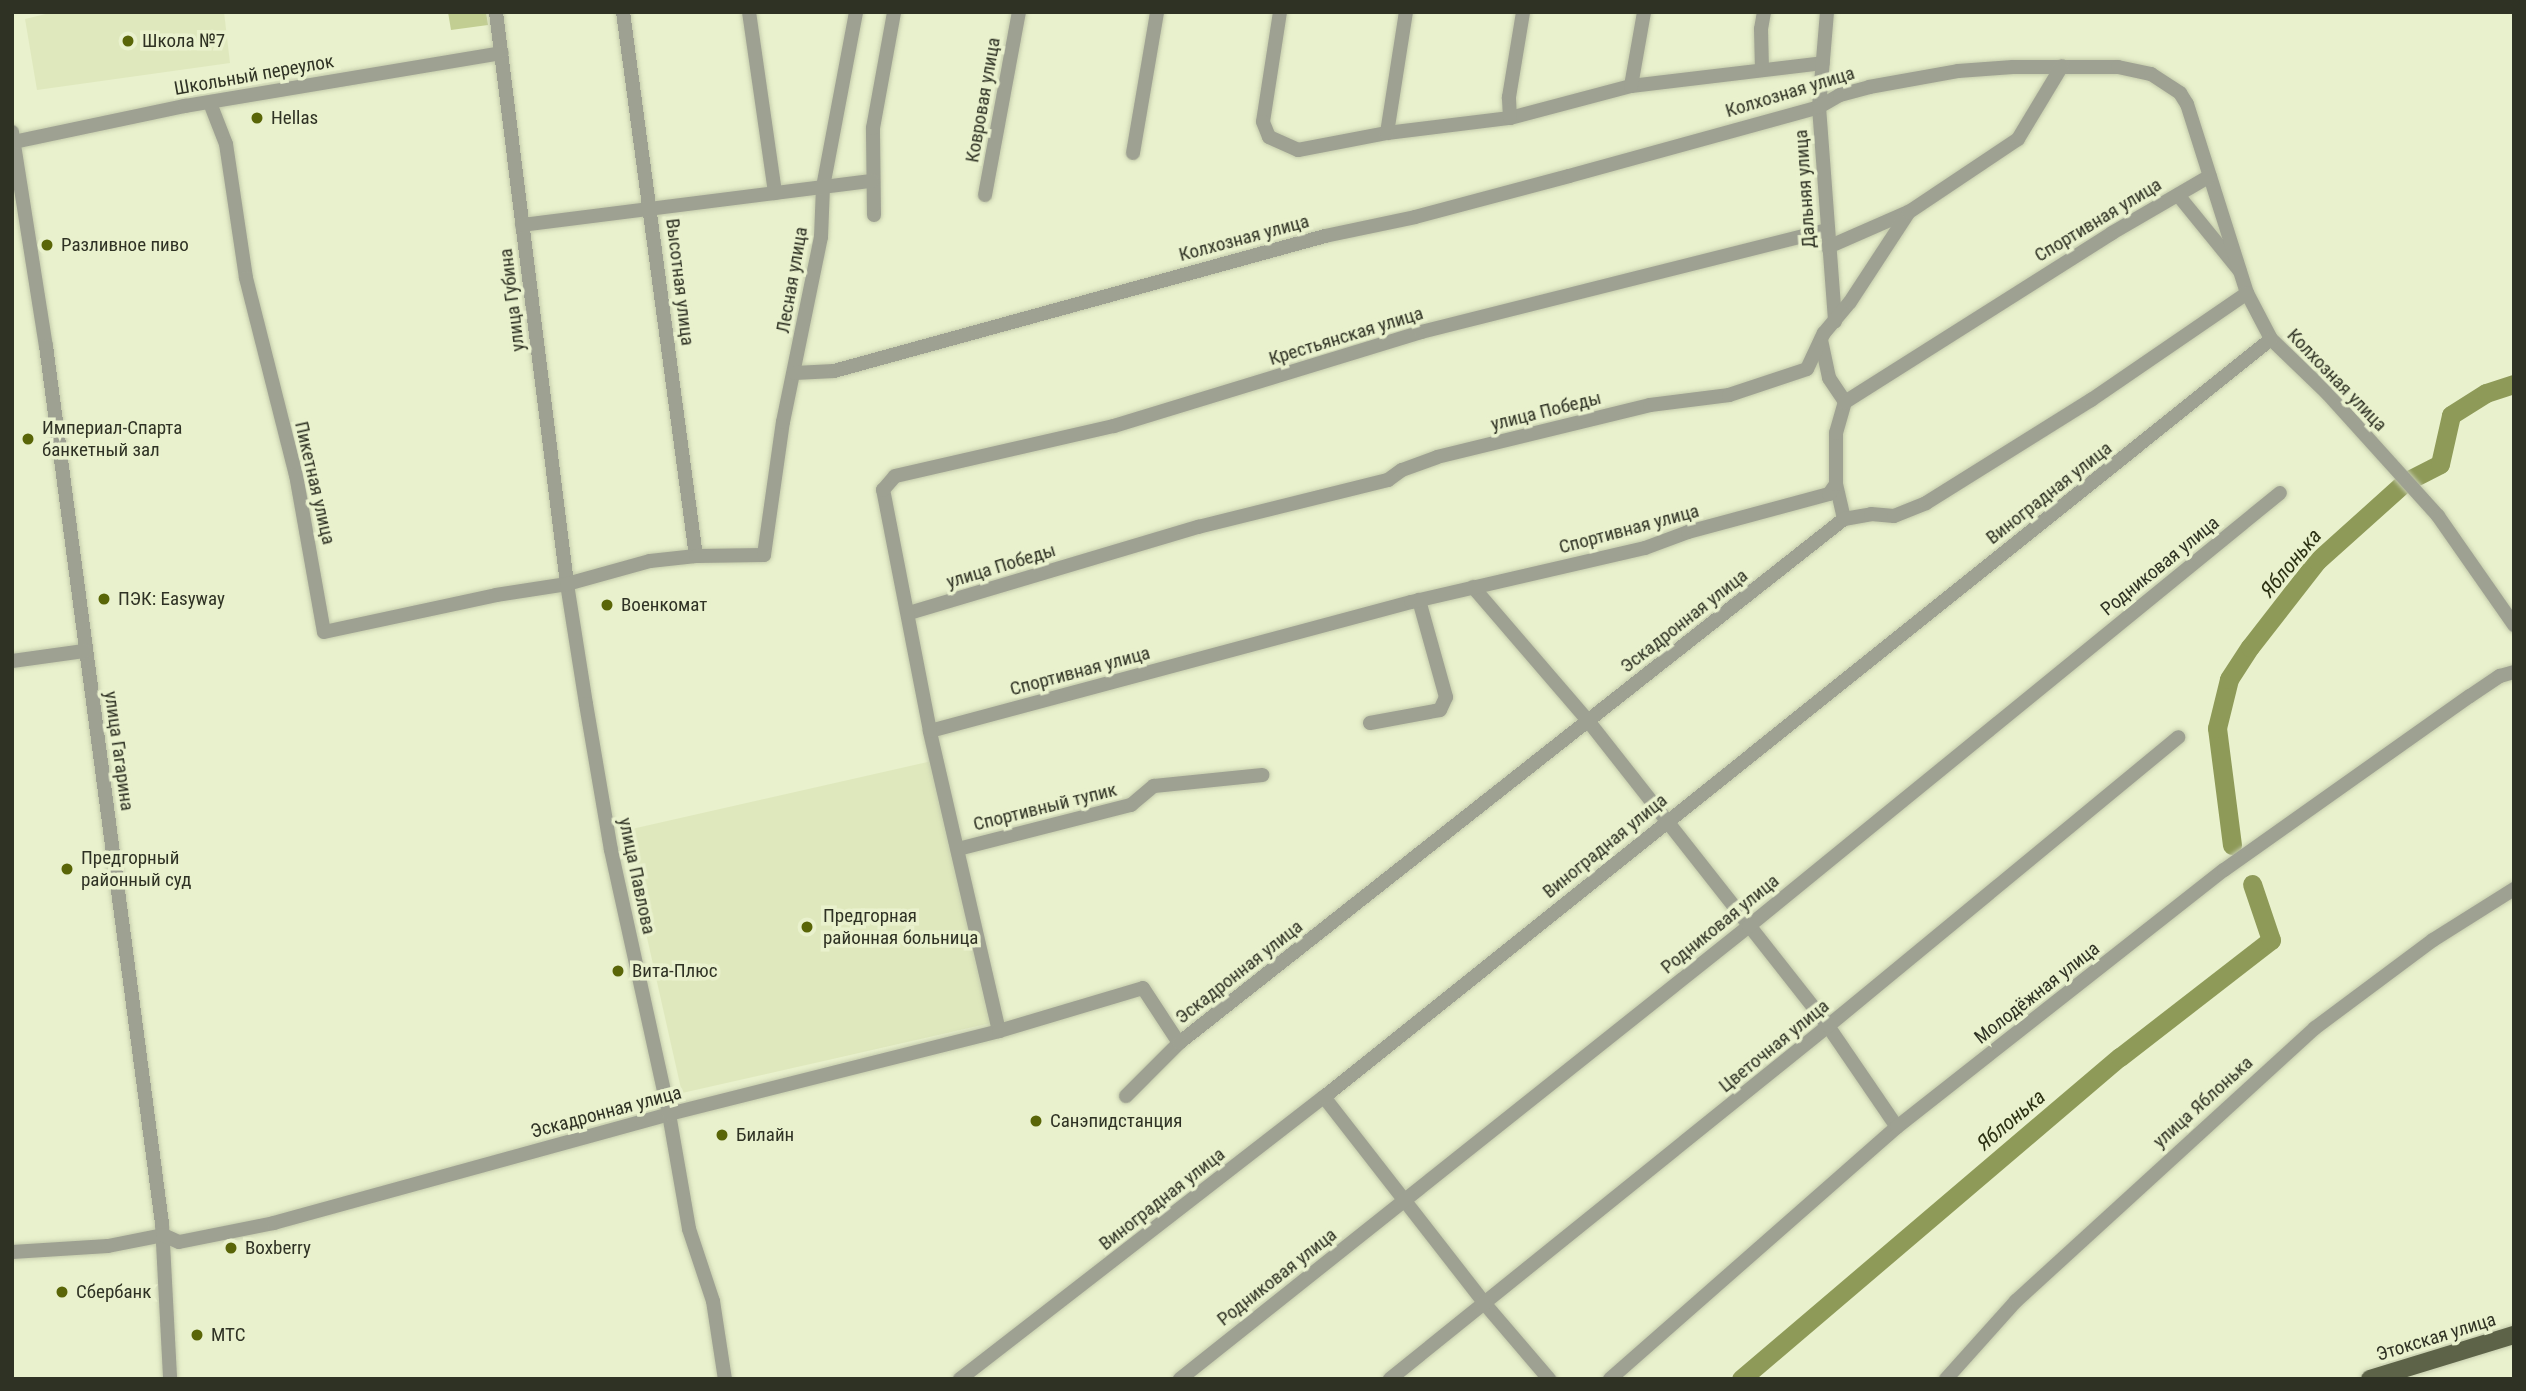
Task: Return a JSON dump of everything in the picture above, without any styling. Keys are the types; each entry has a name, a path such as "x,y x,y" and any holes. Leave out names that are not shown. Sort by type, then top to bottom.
{"main road":[{"name":"Этокская улица","path":"2370,1379 2514,1335"}],"street":[{"name":"улица Губина","path":"496,12 567,584"},
{"name":"Высотная улица","path":"623,12 696,556"},
{"path":"749,12 775,193"},
{"name":"Лесная улица","path":"696,556 764,555 783,422 821,237 823,187 856,12"},
{"path":"874,215 873,128 894,12"},
{"name":"Ковровая улица","path":"985,195 1019,12"},
{"path":"1133,153 1157,12"},
{"path":"1280,12 1263,122 1269,137 1298,150 1387,133 1510,118 1631,86 1823,63"},
{"path":"1387,133 1406,12"},
{"path":"1510,118 1509,97 1523,12"},
{"path":"1631,86 1644,12"},
{"path":"1762,71 1760,29 1764,12"},
{"name":"Дальняя улица","path":"1826,12 1819,107 1826,230 1835,321"},
{"name":"Школьный переулок","path":"13,137 502,52"},
{"name":"Колхозная улица","path":"795,373 834,371 1325,236 1428,214 1819,107 1840,95 1859,90 1958,71 2062,66 2118,67 2151,74 2180,93 2188,104 2247,293 2271,340 2328,393 2400,471 2413,491 2438,516 2514,625"},
{"name":"улица Победы","path":"909,613 1198,527 1388,480 1402,470 1437,457 1650,405 1729,395 1807,369 1821,340 1909,212 2018,139 2062,66"},
{"name":"Пикетная улица","path":"210,103 226,144 246,278 296,475 324,632 496,595 567,584"},
{"name":"улица Гагарина","path":"13,137 46,346 84,651 113,846 163,1235 170,1379"},
{"name":"Спортивная улица","path":"1845,402 2078,254 2210,176"},
{"path":"522,225 872,181"},
{"path":"2178,195 2243,276"},
{"path":"1828,247 1909,212"},
{"name":"Крестьянская улица","path":"909,613 883,490 895,476 1114,426 1421,332 1826,230"},
{"path":"1821,340 1829,378 1845,402 1836,433 1836,484 1844,519 1871,514 1894,516 1926,503 2091,400 2247,293"},
{"name":"Виноградная улица","path":"960,1379 1324,1097 2271,340"},
{"name":"Спортивная улица","path":"930,731 1419,600 1645,548 1688,532 1829,494 1836,484"},
{"name":"Родниковая улица","path":"1180,1379 1749,926 2280,493"},
{"name":"Эскадронная улица","path":"1126,1096 1180,1043 1844,519"},
{"path":"567,584 650,561 696,556"},
{"name":"улица Павлова","path":"567,584 611,850 669,1114 689,1229 713,1301 726,1379"},
{"path":"1473,587 1589,722 1828,1026 1897,1127"},
{"path":"1370,723 1440,710 1446,697 1419,600"},
{"path":"909,613 930,731 999,1031"},
{"path":"12,661 84,651"},
{"name":"Молодёжная улица","path":"1611,1379 1897,1127 2224,870 2470,696 2500,676 2514,672"},
{"name":"Цветочная улица","path":"1390,1379 1828,1026 2178,737"},
{"name":"Спортивный тупик","path":"958,849 1131,805 1154,786 1262,775"},
{"name":"улица Яблонька","path":"1946,1379 2016,1301 2315,1028 2433,940 2514,889"},
{"name":"Эскадронная улица","path":"12,1252 108,1246 163,1235 179,1242 274,1223 669,1114 999,1031 1143,988 1180,1043"},
{"path":"1324,1097 1406,1199 1540,1376"}],"shaded area":[{"name":"Школа №7","path":"54,12 224,12 230,63 37,90 25,19"},
{"path":"448,12 486,12 488,25 451,30"},
{"name":"Предгорная районная больница","path":"932,761 991,1023 682,1093 623,831"}],"waterway":[{"name":"Яблонька","path":"2232,845 2217,728 2229,679 2250,647 2317,561 2405,482 2440,464 2451,415 2486,393 2514,384"},
{"name":"Яблонька","path":"1741,1379 2120,1057 2271,940 2252,884"}],"place":[{"name":"Школа №7","path":"128,41"},
{"name":"Hellas","path":"257,118"},
{"name":"Разливное пиво","path":"47,245"},
{"name":"Империал-Спарта банкетный зал","path":"28,439"},
{"name":"ПЭК: Easyway","path":"104,599"},
{"name":"Военкомат","path":"607,605"},
{"name":"Предгорный районный суд","path":"67,869"},
{"name":"Предгорная районная больница","path":"807,927"},
{"name":"Вита-Плюс","path":"618,971"},
{"name":"Санэпидстанция","path":"1036,1121"},
{"name":"Билайн","path":"722,1135"},
{"name":"Boxberry","path":"231,1248"},
{"name":"Сбербанк","path":"62,1292"},
{"name":"МТС","path":"197,1335"}]}
